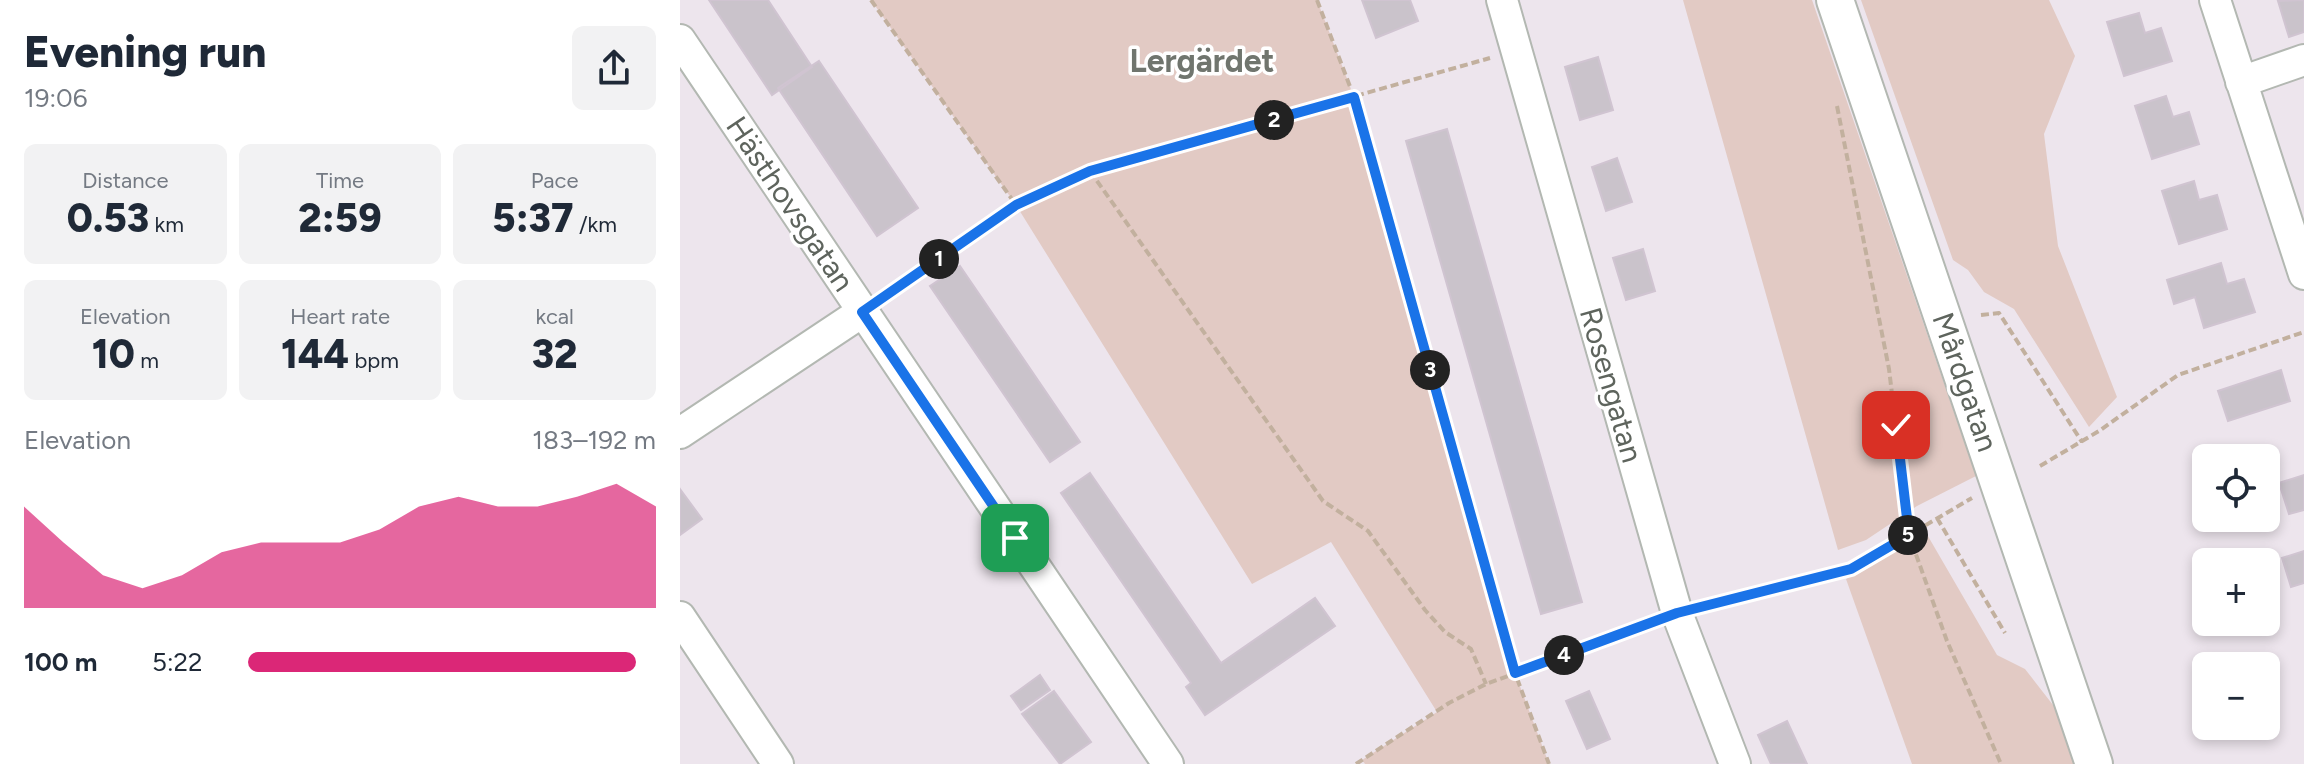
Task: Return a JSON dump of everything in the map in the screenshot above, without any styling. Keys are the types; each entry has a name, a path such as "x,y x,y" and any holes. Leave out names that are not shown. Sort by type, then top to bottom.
{"street":[{"name":"Rosengatan","path":"1502,0 1677,613 1735,764"},
{"name":"Mårdgatan","path":"1835,0 2094,764"},
{"path":"2215,0 2304,274"},
{"name":"Hästhovsgatan","path":"680,40 1168,764"},
{"path":"2241,82 2304,60"},
{"path":"680,433 862,312"},
{"path":"680,617 778,764"}],"path":[{"path":"871,0 1016,205"},
{"path":"1317,0 1354,97 1515,673 1549,764"},
{"path":"862,312 1016,205 1090,171 1515,51"},
{"path":"1834,94 1889,369 1909,535 1947,641 2001,764"},
{"path":"1090,171 1323,501 1368,531 1425,610 1445,632 1471,649 1486,684"},
{"path":"1981,315 1999,313 2082,442"},
{"path":"2040,466 2082,442 2178,375 2304,332"},
{"path":"1356,764 1449,703 1486,684 1677,613 1851,569 1972,498"},
{"path":"1937,518 2005,633"}],"shaded area":[{"path":"871,0 1317,0 1354,97 1515,673 1549,764 1365,764 1362,760 1437,712 1331,542 1252,584 1016,205"},
{"path":"1683,0 1812,0 1976,476 1917,506 1866,540 1838,550"},
{"path":"1861,0 2049,0 2075,56 2044,134 2058,246 2117,397 2089,427 2014,309 1984,292 1968,270 1953,260"},
{"path":"1925,531 1997,655 2025,669 2060,714 2075,764 1912,764 1846,579"}],"building":[{"path":"709,0 768,0 812,67 772,95"},
{"path":"1362,0 1410,0 1418,21 1376,38"},
{"path":"2304,0 2304,32 2289,37 2278,1"},
{"path":"2139,13 2145,33 2161,28 2172,61 2124,76 2107,22"},
{"path":"1598,57 1613,110 1580,120 1565,67"},
{"path":"819,61 918,208 877,236 778,88"},
{"path":"2166,96 2173,117 2189,112 2199,144 2152,159 2135,106"},
{"path":"1447,129 1582,602 1541,614 1406,141"},
{"path":"1617,158 1632,202 1606,211 1592,167"},
{"path":"2194,181 2199,200 2217,195 2227,229 2179,244 2162,191"},
{"path":"1643,249 1655,291 1626,300 1613,258"},
{"path":"2221,263 2227,284 2244,279 2255,312 2204,328 2195,297 2174,304 2167,280"},
{"path":"960,266 1080,442 1050,462 930,286"},
{"path":"2281,370 2290,401 2228,421 2218,391"},
{"path":"1090,473 1221,663 1315,598 1335,626 1205,715 1186,687 1191,683 1061,493"},
{"path":"2304,475 2304,510 2289,514 2280,483"},
{"path":"680,489 702,519 680,535"},
{"path":"2304,551 2304,583 2291,587 2282,558"},
{"path":"1040,675 1050,690 1021,710 1011,696"},
{"path":"1054,691 1091,742 1060,764 1022,714"},
{"path":"1589,691 1610,739 1587,749 1566,701"},
{"path":"1787,721 1807,764 1771,764 1758,735"}],"district":[{"name":"Lergärdet","path":"1202,61"}],"route":[{"path":"1015,538 862,312 1016,205 1090,171 1354,97 1515,673 1677,613 1851,569 1909,535 1896,425"}]}
